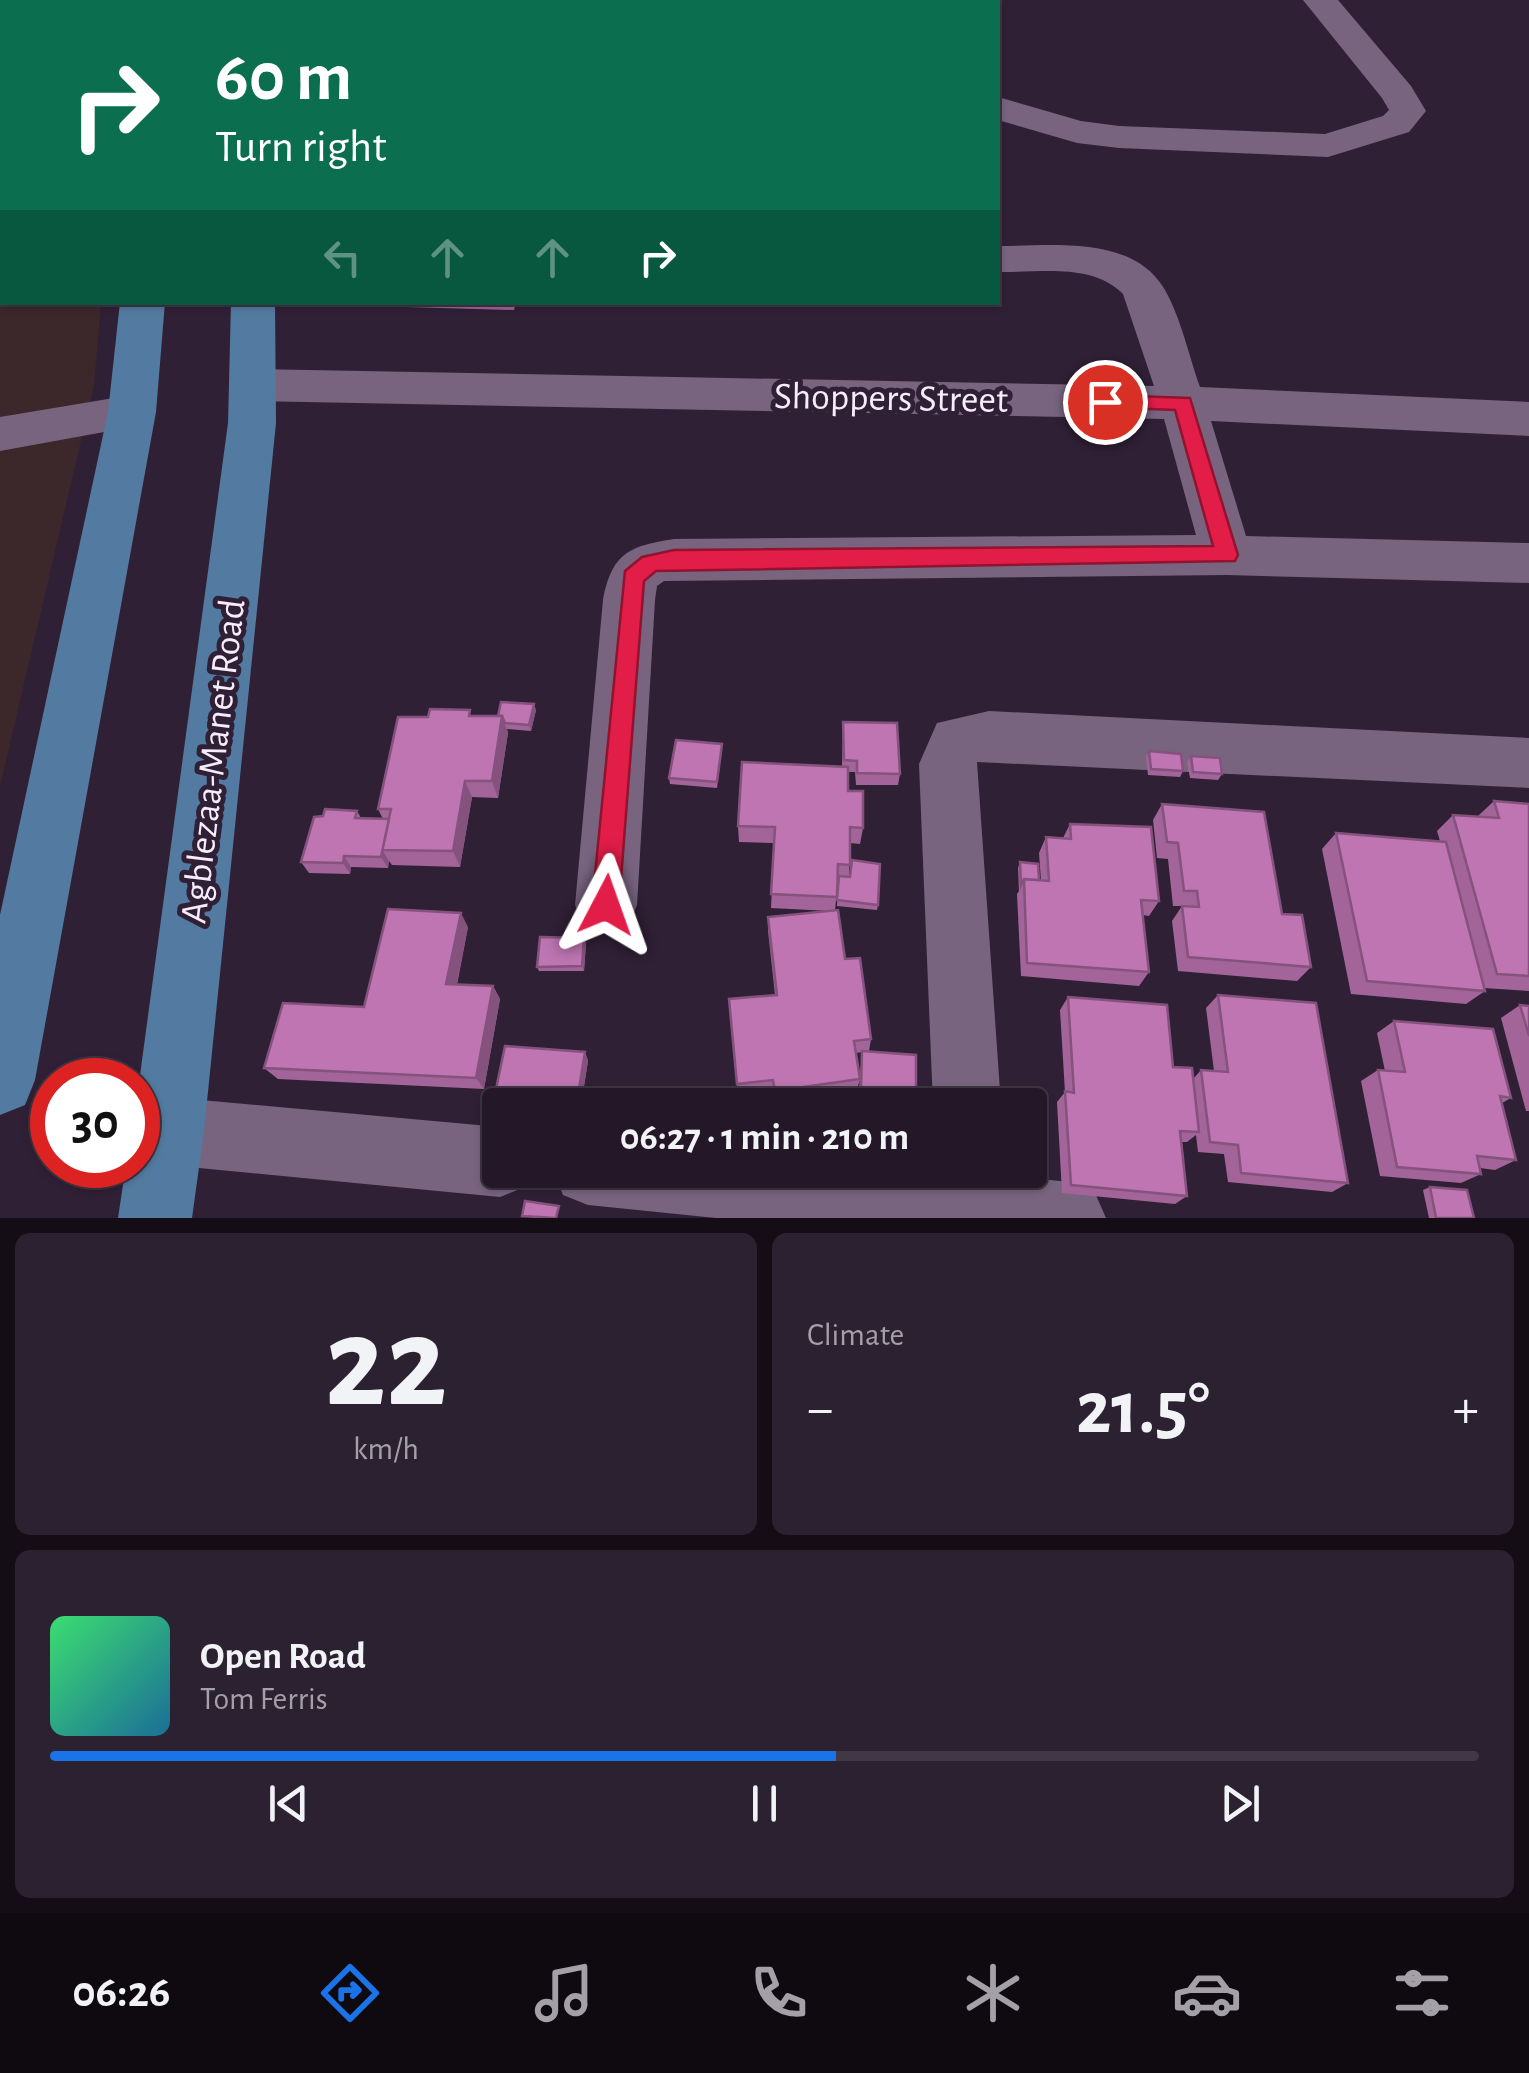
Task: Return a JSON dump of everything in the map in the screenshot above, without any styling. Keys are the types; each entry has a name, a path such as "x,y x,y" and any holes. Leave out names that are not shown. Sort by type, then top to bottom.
{"main road":[{"path":"0,1080 132,412 143,305"},
{"name":"Agblezaa-Manet Road","path":"155,1218 252,423 253,305"}],"street":[{"path":"1000,109 1077,132 1328,146 1396,124 1408,111 1398,94 1320,0"},
{"path":"1000,259 1091,263 1114,266 1134,276 1142,288 1183,403 1227,555"},
{"name":"Shoppers Street","path":"253,385 1183,403 1529,419"},
{"path":"0,434 132,412"},
{"path":"606,905 629,600 633,577 650,563 674,559 1227,555 1529,563"},
{"path":"966,1088 948,764 957,740 1008,737 1529,763"},
{"path":"168,1131 482,1160"},
{"path":"972,1188 1070,1218"}],"shaded area":[{"path":"0,305 101,305 94,385 0,786"}],"building":[{"path":"501,702 534,704 529,725 505,723 498,716"},
{"path":"430,709 470,710 469,716 502,716 492,781 465,781 453,851 382,850 391,809 378,809 398,717 428,717"},
{"path":"843,722 897,723 900,774 857,773 857,761 844,760"},
{"path":"676,740 722,744 717,782 669,778"},
{"path":"1149,751 1181,754 1183,771 1151,769"},
{"path":"1191,756 1220,758 1222,774 1193,772"},
{"path":"742,762 848,767 848,791 863,791 863,828 850,827 850,865 838,864 837,897 771,894 775,827 738,826"},
{"path":"1494,801 1529,804 1529,976 1497,974 1453,815 1499,818"},
{"path":"1162,804 1264,812 1282,914 1302,915 1311,967 1188,957 1182,906 1199,907 1197,891 1184,891 1178,843 1167,842"},
{"path":"325,809 357,811 355,818 389,819 381,857 344,856 343,863 301,862 314,817 323,816"},
{"path":"1070,824 1151,827 1159,901 1141,900 1149,972 1027,963 1024,879 1049,881 1046,837 1071,839"},
{"path":"1336,833 1446,842 1485,991 1367,981"},
{"path":"852,860 880,864 878,905 837,900 839,876 850,877"},
{"path":"1020,862 1038,864 1039,880 1024,879 1021,885"},
{"path":"388,909 461,913 446,984 493,986 476,1078 264,1068 283,1003 364,1007"},
{"path":"838,910 845,959 860,958 871,1039 854,1041 860,1079 796,1088 774,1088 773,1080 737,1084 729,999 777,995 768,917"},
{"path":"540,937 584,938 582,966 537,967"},
{"path":"1218,995 1316,1003 1348,1183 1241,1173 1238,1145 1210,1142 1201,1070 1228,1072"},
{"path":"1068,997 1167,1005 1173,1067 1192,1068 1199,1132 1180,1131 1187,1196 1071,1185 1065,1091 1074,1093"},
{"path":"1520,1005 1529,1006 1529,1036"},
{"path":"1394,1021 1493,1029 1511,1098 1500,1096 1516,1160 1477,1156 1481,1174 1397,1167 1378,1070 1405,1072"},
{"path":"505,1046 585,1052 579,1088 496,1088"},
{"path":"862,1051 916,1055 916,1088 861,1088"},
{"path":"1430,1187 1467,1190 1474,1218 1436,1218"},
{"path":"525,1201 559,1206 556,1218 522,1216"}],"route":[{"path":"606,905 633,577 650,563 674,559 1227,555 1183,403 1105,402"}]}
